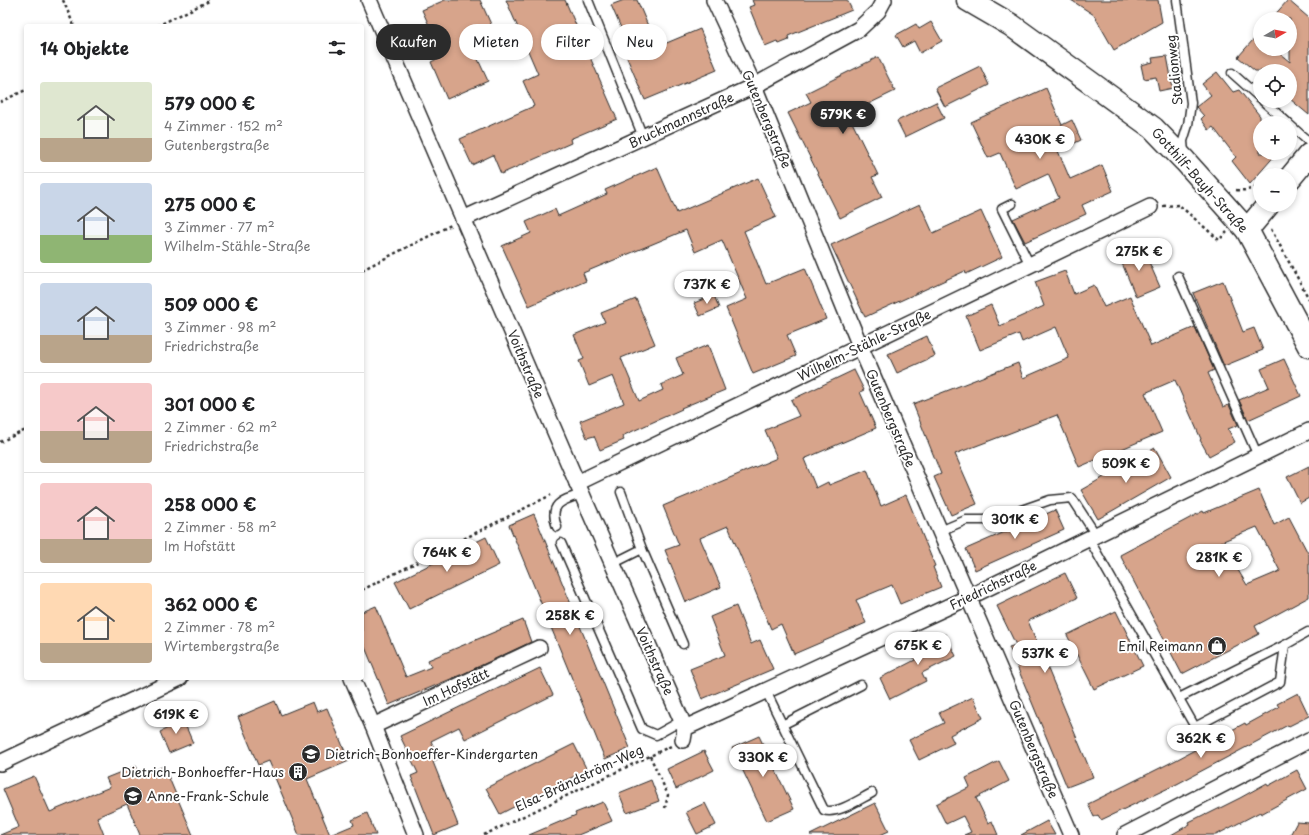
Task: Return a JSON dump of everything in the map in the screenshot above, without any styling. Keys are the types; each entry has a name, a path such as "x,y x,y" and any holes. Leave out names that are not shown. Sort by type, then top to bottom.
{"street":[{"name":"Voithstraße","path":"369,0 683,730"},
{"name":"Gutenbergstraße","path":"714,0 754,86 860,346 1071,835"},
{"name":"Bruckmannstraße","path":"463,219 754,86 859,29 878,11 884,0"},
{"name":"Gotthilf-Bayh-Straße","path":"970,0 1011,25 1154,128 1185,161 1237,231 1309,346"},
{"path":"1297,170 1309,156"},
{"name":"Wilhelm-Stähle-Straße","path":"579,488 860,346 1150,207"},
{"path":"1237,231 1268,215"},
{"name":"Friedrichstraße","path":"683,730 969,597 1309,431"},
{"name":"Im Hofstätt","path":"373,726 539,648"},
{"path":"0,763 176,680"},
{"path":"353,680 373,726 416,835"},
{"path":"1125,835 1309,740"}],"lane":[{"path":"588,0 643,137"},
{"name":"Stadionweg","path":"1177,0 1191,103 1188,125 1183,141 1185,161"},
{"path":"1232,74 1253,92"},
{"path":"1271,108 1280,116"},
{"path":"1297,131 1309,142"},
{"path":"1012,204 1002,209 1030,265"},
{"path":"1178,276 1258,456"},
{"path":"557,527 554,519 555,509 562,500 579,488"},
{"path":"621,492 642,549 683,644"},
{"path":"940,531 966,520 993,520 1050,500 1072,498 1195,726 1280,682 1285,645"},
{"path":"561,543 642,729 656,735 683,730"},
{"path":"612,564 642,549"},
{"path":"1179,698 1285,645 1308,631"},
{"path":"782,725 861,685"},
{"path":"766,691 824,810 829,812 839,810 872,793"}],"path":[{"path":"63,0 73,24"},
{"path":"161,24 211,0"},
{"path":"0,102 24,91"},
{"path":"1246,191 1253,189"},
{"path":"1150,207 1179,205 1219,240 1237,231"},
{"path":"1268,215 1272,230 1309,298"},
{"path":"364,269 463,219"},
{"path":"0,442 24,431"},
{"path":"364,589 579,488"},
{"name":"Elsa-Brändström-Weg","path":"484,835 650,756 683,730"},
{"path":"650,756 668,796 665,808"}],"building":[{"path":"445,0 480,0 491,24 459,24 459,60 478,60 488,81 447,99 431,62 435,60 451,60 451,24 428,24 422,10"},
{"path":"506,0 565,0 575,24 541,24 541,60 591,60 617,119 570,139 571,143 501,174 493,155 472,165 460,139 534,106 523,81 538,74 532,60 533,24 516,24"},
{"path":"624,0 637,0 647,24 619,24 611,5"},
{"path":"752,0 847,0 852,10 788,36 789,40 779,44 777,41 765,46 749,7 754,5"},
{"path":"1071,0 1158,0 1162,22 1114,50 1094,15"},
{"path":"1288,0 1309,18 1309,115 1297,105 1297,64 1253,64 1253,69 1238,57 1253,40 1253,56 1283,56 1290,62 1290,56 1297,56 1297,12 1277,12"},
{"path":"931,22 942,41 920,53 914,41 903,47 896,35 916,24 919,29"},
{"path":"700,29 717,70 645,100 628,60 667,60 667,43"},
{"path":"1167,56 1173,88 1159,91 1156,77 1144,79 1141,65 1153,62 1152,58"},
{"path":"878,57 895,91 848,114 878,175 872,177 882,197 840,218 788,113 811,102 806,93"},
{"path":"980,66 989,85 945,107 935,88"},
{"path":"1217,72 1233,92 1239,90 1260,116 1253,116 1253,160 1271,160 1264,168 1253,168 1253,181 1250,184 1232,161 1236,157 1213,127 1209,130 1201,119 1204,116 1196,107 1211,95 1202,84"},
{"path":"1046,88 1062,125 1072,120 1081,140 1058,151 1070,179 1102,165 1113,191 1082,205 1086,214 1025,242 1013,219 1059,198 1048,174 1016,189 1000,153 988,158 971,122"},
{"path":"936,102 944,118 905,137 897,121"},
{"path":"657,167 677,213 758,178 776,217 744,231 766,284 805,268 826,319 787,335 796,356 753,374 726,308 747,299 722,240 695,252 686,230 583,273 586,281 529,306 502,246 531,233 526,222 555,209 558,216 607,194 605,190"},
{"path":"920,204 933,233 981,211 1002,257 966,274 965,271 865,317 831,245"},
{"path":"1142,246 1160,287 1136,297 1119,256"},
{"path":"1065,271 1074,294 1094,285 1104,307 1130,296 1151,346 1195,327 1214,370 1208,373 1223,407 1229,405 1238,425 1228,429 1235,442 1209,456 1200,440 1201,439 1175,380 1145,393 1162,432 1079,467 1057,415 955,454 977,504 951,515 934,477 941,474 913,404 1018,363 1023,378 1069,358 1056,327 1022,342 1019,334 980,350 966,316 991,305 1000,326 1044,306 1035,282"},
{"path":"1223,281 1243,332 1254,328 1263,350 1224,366 1193,293"},
{"path":"714,295 719,308 700,316 694,303"},
{"path":"636,299 655,344 621,358 639,401 663,390 661,385 683,375 676,358 708,345 725,390 681,408 682,409 622,436 624,440 600,450 594,436 587,438 580,421 624,403 613,376 589,386 579,361 584,359 574,335 605,322 601,313"},
{"path":"927,336 935,356 897,373 888,354"},
{"path":"1284,359 1301,396 1248,420 1239,400 1269,387 1261,369"},
{"path":"854,370 864,390 860,392 876,428 804,459 816,488 828,482 829,485 867,470 881,506 906,495 935,566 933,567 941,587 900,604 892,585 856,600 866,623 794,654 781,624 771,629 728,526 700,538 721,587 686,602 665,550 679,545 663,506 777,458 765,430 799,416 791,400"},
{"path":"1155,448 1171,477 1098,519 1081,490"},
{"path":"1309,466 1309,498 1300,503 1287,477"},
{"path":"1259,490 1274,525 1289,517 1309,555 1309,597 1255,626 1259,634 1182,674 1120,555 1203,511 1204,513","holes":["1257,527 1280,571 1247,585 1221,542"]},
{"path":"1055,510 1064,530 975,570 966,549"},
{"path":"534,514 630,748 605,759 509,525"},
{"path":"486,537 499,565 409,609 395,582"},
{"path":"1065,573 1077,598 1028,621 1093,777 1067,787 1009,647 1016,645 997,606"},
{"path":"376,606 406,677 431,667 428,660 523,620 531,642 465,673 389,705 364,645 364,611"},
{"path":"736,606 751,644 760,640 773,669 702,699 690,669 725,655 710,617"},
{"path":"1116,611 1143,666 1094,689 1067,635"},
{"path":"945,634 956,656 922,673 926,681 890,699 880,678 915,660 911,651"},
{"path":"540,668 553,695 465,739 459,727 431,741 439,758 433,762 458,825 434,835 411,776 418,773 400,736"},
{"path":"1298,693 1309,716 1289,726 1288,725 1177,784 1101,820 1098,815 1094,817 1088,804 1176,760 1245,723 1246,725 1279,707 1277,704"},
{"path":"973,697 983,718 950,735 954,743 919,760 909,740 944,723 939,713"},
{"name":"Dietrich-Bonhoeffer-Haus","path":"275,701 281,715 313,702 317,712 327,708 349,761 307,779 330,835 299,835 268,761 258,765 238,717"},
{"path":"181,715 193,743 169,753 160,732 172,726 169,719"},
{"path":"759,736 794,809 767,821 732,748"},
{"path":"574,744 587,770 500,814 486,788"},
{"path":"704,751 714,770 676,789 667,769"},
{"path":"999,761 1009,781 976,798 988,823 992,821 998,835 964,835 971,832 963,816 946,824 936,804 970,787 966,778"},
{"name":"Anne-Frank-Schule","path":"136,766 141,776 164,766 193,835 140,835 127,804 97,817 104,835 0,835 19,827 3,789 34,776 50,812 110,787 106,778"},
{"path":"1297,770 1307,789 1261,814 1260,812 1216,835 1171,835 1190,824 1189,822 1240,798 1267,783 1268,786"},
{"path":"651,780 659,801 627,813 619,793"},
{"path":"603,802 612,821 578,835 529,835 576,815 575,813"},
{"path":"705,803 716,825 697,834 686,812"},
{"path":"875,803 889,831 880,835 810,835"},
{"path":"367,813 376,835 330,835 354,825 352,820"},
{"path":"1047,821 1055,835 1021,835"},
{"path":"1297,822 1309,823 1309,835 1290,835"}],"place":[{"name":"Emil Reimann","path":"1217,646"},
{"name":"Dietrich-Bonhoeffer-Kindergarten","path":"311,754"},
{"name":"Dietrich-Bonhoeffer-Haus","path":"298,772"},
{"name":"Anne-Frank-Schule","path":"133,796"}]}
